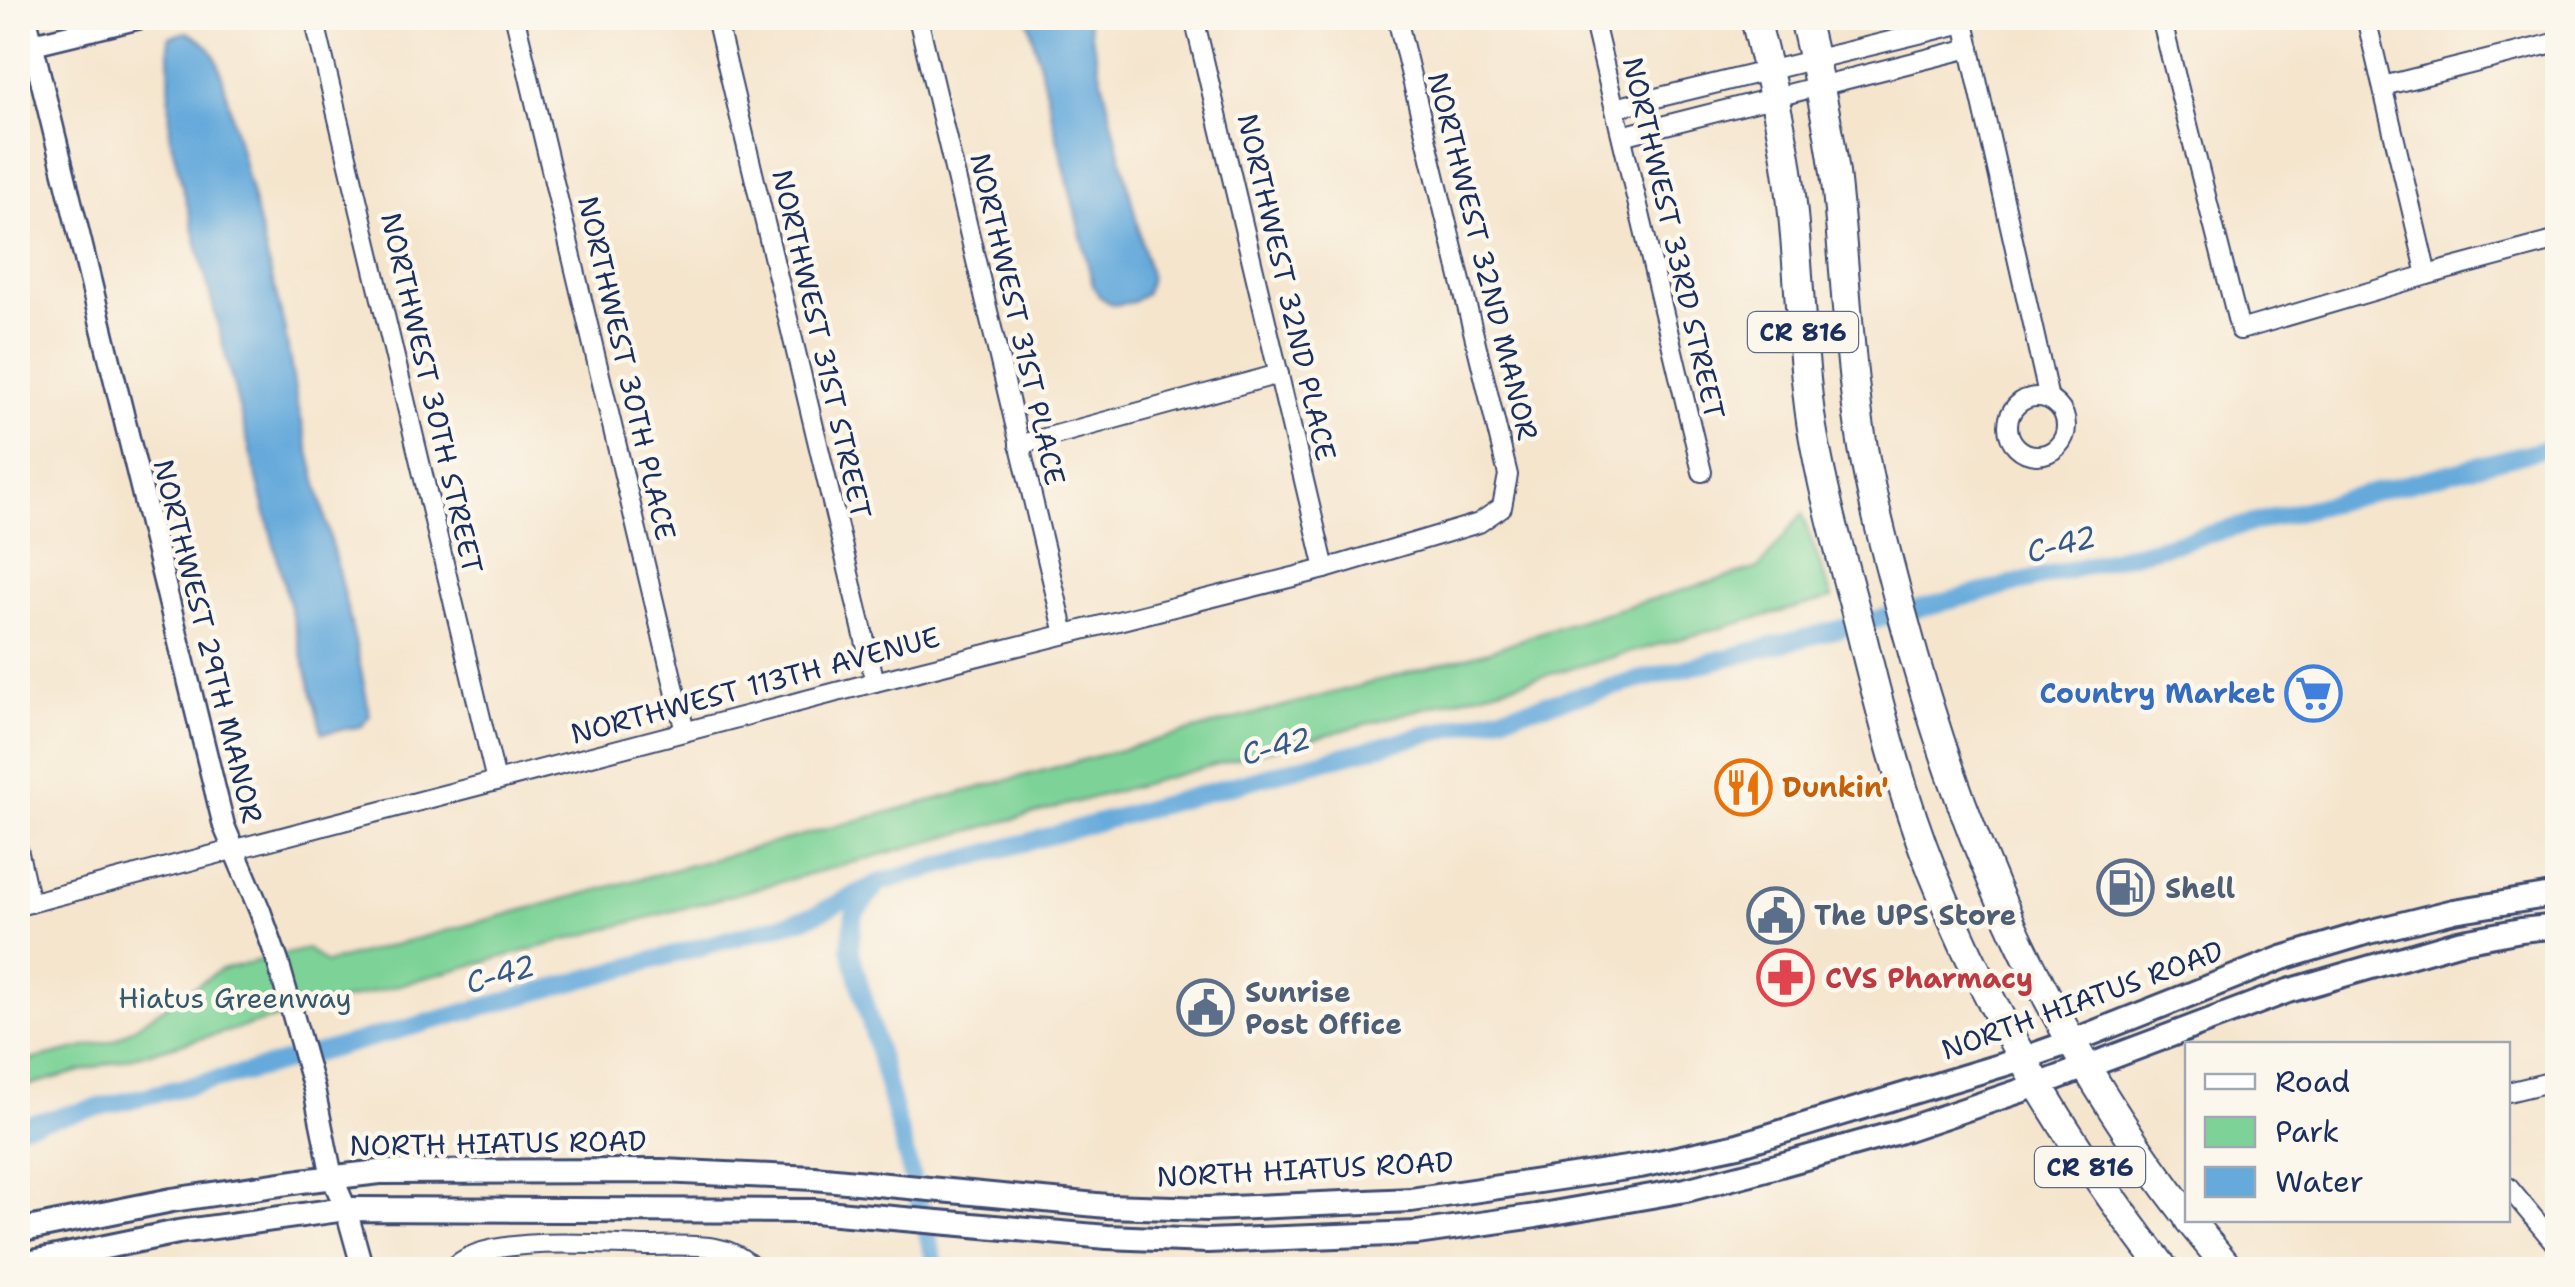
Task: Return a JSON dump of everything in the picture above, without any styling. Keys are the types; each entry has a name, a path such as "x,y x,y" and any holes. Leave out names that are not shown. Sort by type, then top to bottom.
{"main road":[{"name":"CR 816","path":"1755,18 1792,197 1812,423 1822,482 1896,768 1933,874 1974,966 2022,1058 2094,1173 2165,1270"},
{"name":"CR 816","path":"1804,18 1835,174 1860,429 1887,554 1920,678 1973,840 2018,941 2085,1069 2185,1214"},
{"name":"NORTH HIATUS ROAD","path":"18,1231 172,1200 380,1172 662,1170 814,1178 1107,1206 1191,1208 1410,1200 1640,1166 1738,1145 2070,1042 2282,958 2454,911 2558,894"},
{"path":"18,1265 178,1232 346,1209 814,1211 1106,1237 1207,1241 1417,1232 1686,1190 1894,1134 2085,1069 2288,990 2458,942 2558,926"},
{"name":"CR 816","path":"2191,1222 2230,1270"}],"street":[{"name":"NORTHWEST 29TH MANOR","path":"26,18 25,46 219,807 260,911 296,1023 332,1177 346,1209 363,1270"},
{"path":"25,46 140,18"},
{"name":"NORTHWEST 30TH STREET","path":"314,18 496,781"},
{"name":"NORTHWEST 30TH PLACE","path":"515,18 685,732"},
{"name":"NORTHWEST 31ST STREET","path":"716,18 875,682"},
{"name":"NORTHWEST 31ST PLACE","path":"918,18 1065,634"},
{"name":"NORTHWEST 32ND PLACE","path":"1194,18 1325,568"},
{"name":"NORTHWEST 32ND MANOR","path":"1397,18 1508,475 1502,507"},
{"name":"NORTHWEST 33RD STREET","path":"1593,18 1702,472"},
{"path":"2162,18 2240,330 2558,240"},
{"path":"2366,18 2427,275"},
{"path":"1622,136 1963,20 2049,399"},
{"path":"2383,86 2558,42"},
{"path":"1615,108 1970,48"},
{"path":"1019,445 1279,374"},
{"name":"NORTHWEST 113TH AVENUE","path":"24,904 1325,568 1478,523 1502,507"},
{"path":"18,849 24,904"},
{"path":"2510,1092 2558,1080"},
{"path":"2510,1188 2558,1247"},
{"path":"454,1266 495,1248 538,1243 715,1248 750,1263"}],"green space":[{"name":"Hiatus Greenway","path":"1802,514 1832,598 18,1088 18,1063 115,1040 220,970 307,949 326,963 1489,651 1550,629 1759,568"}],"water":[{"path":"1028,18 1087,18 1150,276 1146,293 1133,302 1113,305 1099,296 1093,285"},
{"path":"187,32 208,46 220,68 284,326 297,402 355,641 370,715 362,726 322,733 170,137 169,37"}],"waterway":[{"name":"C-42","path":"18,1126 244,1073 799,920 878,883 1307,765 2558,445"},
{"path":"875,888 854,914 850,948 937,1270"}],"place":[{"name":"Country Market","path":"2314,693"},
{"name":"Dunkin'","path":"1743,787"},
{"name":"Shell","path":"2126,888"},
{"name":"The UPS Store","path":"1775,915"},
{"name":"CVS Pharmacy","path":"1786,978"},
{"name":"Sunrise Post Office","path":"1206,1008"}]}
